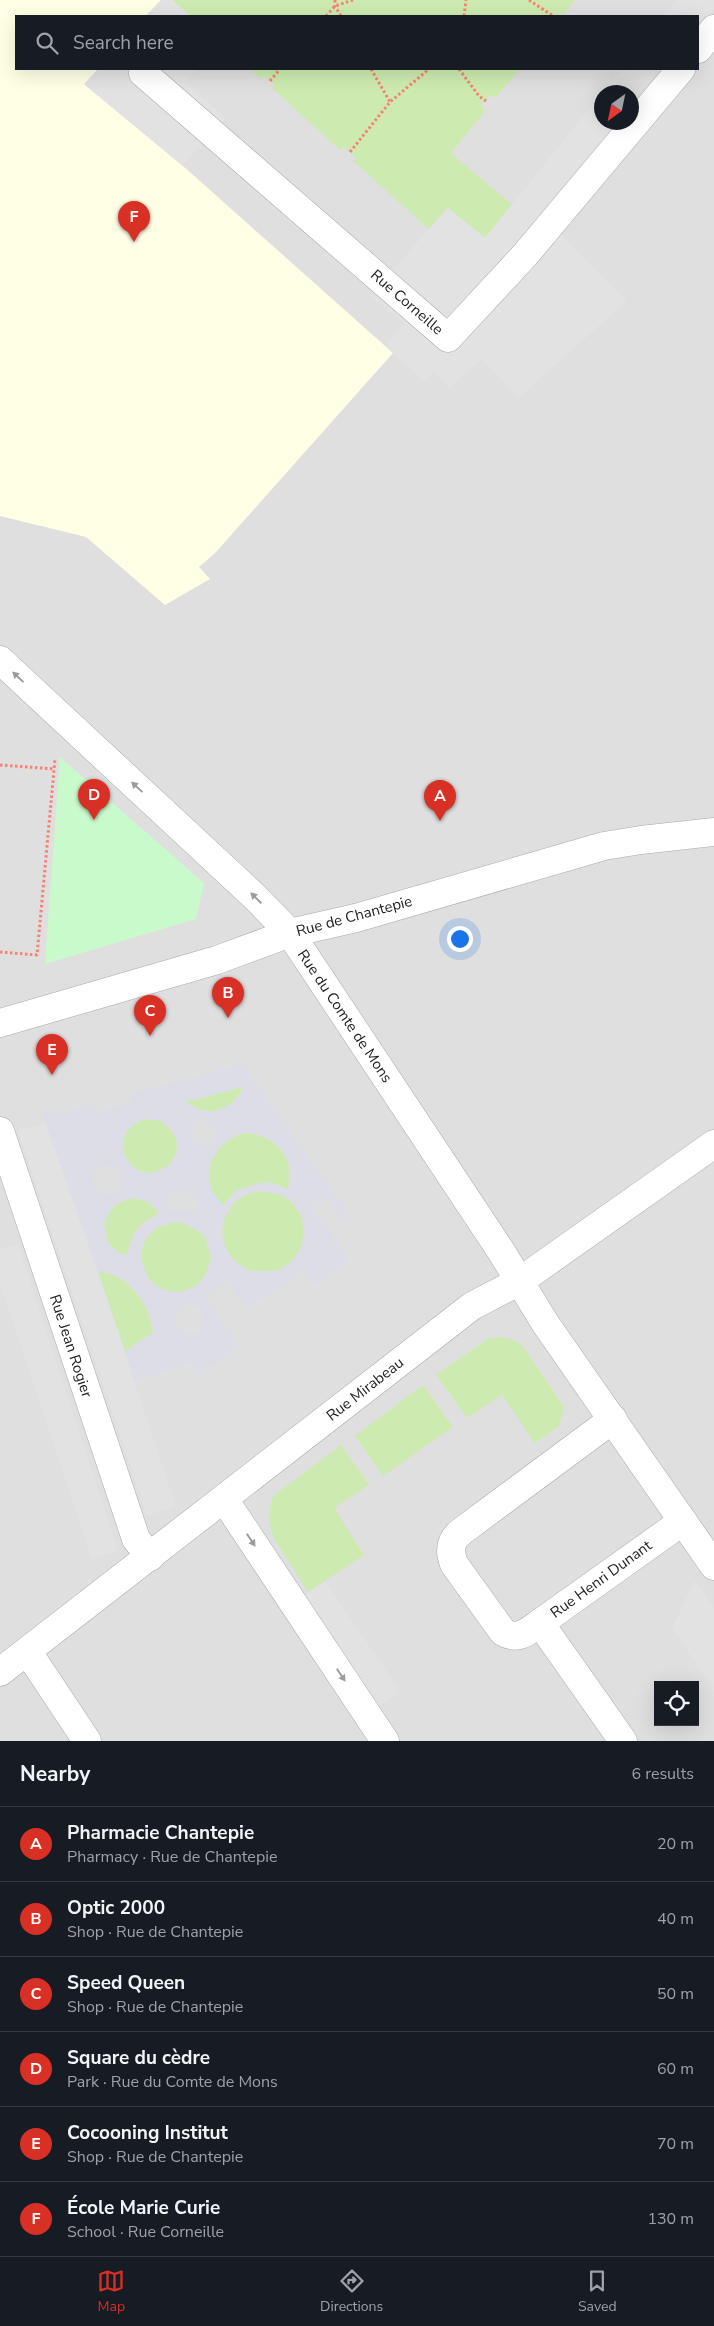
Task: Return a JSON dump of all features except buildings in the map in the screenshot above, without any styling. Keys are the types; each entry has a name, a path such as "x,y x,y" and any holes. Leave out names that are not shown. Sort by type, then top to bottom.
{"street":[{"path":"699,48 714,29"},
{"name":"Rue Corneille","path":"143,73 448,338 525,255 680,70"},
{"name":"Rue du Comte de Mons","path":"0,660 255,897 290,933 520,1281"},
{"name":"Rue de Chantepie","path":"0,1023 217,960 290,933 356,918 604,846 714,832"},
{"name":"Rue Jean Rogier","path":"0,1131 136,1539 150,1557"},
{"name":"Rue Mirabeau","path":"0,1672 472,1306 520,1281 714,1144"},
{"path":"520,1281 545,1323 714,1566"},
{"path":"540,1623 522,1635 511,1637 503,1632 454,1564 452,1541 462,1531 613,1419"},
{"path":"224,1499 385,1741"},
{"name":"Rue Henri Dunant","path":"623,1741 540,1623 683,1521"},
{"path":"28,1652 87,1741"}],"path":[{"path":"335,0 335,6 340,15"},
{"path":"327,15 335,6 353,0"},
{"path":"464,15 466,0"},
{"path":"528,0 551,15"},
{"path":"270,81 279,70"},
{"path":"372,70 390,102"},
{"path":"350,152 390,102 428,70"},
{"path":"459,70 479,96 486,101"},
{"path":"0,952 37,955 60,716"},
{"path":"0,765 54,769"}],"shaded area":[{"path":"0,0 714,0 714,1741 0,1741"},
{"path":"0,0 161,0 147,15 15,15 15,70 97,70 85,85 183,166 393,353 216,552 199,567 210,579 165,605 86,537 0,516"},
{"path":"161,0 172,0 190,15 147,15"},
{"path":"677,0 714,0 714,9 699,27 699,15 665,15"},
{"path":"97,70 196,70 186,82 226,118 183,166 84,84"},
{"path":"621,70 663,70 639,99 639,85 608,85"},
{"path":"594,103 594,130 613,130 542,215 627,301 518,398 482,359 449,388 434,370 425,383 385,346 404,323 370,295 448,208 485,238"},
{"path":"243,1064 350,1216 344,1220 326,1196 312,1206 350,1261 314,1285 304,1271 247,1309 227,1280 206,1297 239,1346 197,1375 192,1363 134,1382 125,1351 153,1333 150,1315 139,1296 124,1280 108,1272 98,1272 42,1113 51,1110 53,1115 93,1104 96,1112 132,1103 130,1094","holes":["243,1087 239,1096 228,1106 215,1111 200,1111 186,1102","144,1119 162,1121 174,1134 177,1152 167,1167 150,1174 142,1173 134,1168 123,1153 124,1135 136,1122","200,1121 209,1122 216,1131 215,1139 209,1145 197,1144 192,1139 193,1126","247,1133 263,1135 283,1151 290,1167 288,1190 274,1183 259,1183 236,1191 223,1205 213,1193 210,1185 210,1163 222,1144 238,1135","103,1165 117,1167 122,1175 122,1185 113,1195 99,1193 93,1185 92,1175","181,1190 194,1196 198,1205 197,1214 185,1211 164,1210 168,1196","259,1191 283,1195 300,1212 304,1223 301,1247 295,1258 286,1266 275,1271 251,1271 231,1257 225,1246 222,1234 223,1221 236,1200 247,1194","135,1198 150,1203 159,1214 143,1223 134,1233 127,1255 123,1255 115,1250 108,1243 104,1224 112,1207 119,1201","174,1222 183,1223 200,1232 206,1239 211,1258 205,1276 198,1284 188,1290 166,1291 156,1286 148,1278 140,1257 142,1246 156,1228","185,1306 194,1306 202,1312 202,1327 199,1331 190,1334 177,1329 174,1320 177,1311"]},
{"path":"46,1123 176,1506 147,1516 18,1131"},
{"path":"18,1244 118,1551 92,1559 0,1284 0,1249"},
{"path":"695,1580 714,1608 714,1691 672,1628"},
{"path":"325,1581 401,1692 374,1710 300,1598"}],"green space":[{"path":"172,0 576,0 563,15 560,13 557,15 190,15"},
{"path":"251,70 519,70 495,98 491,95 481,106 485,111 451,153 512,205 485,238 448,208 429,229 353,161 356,157 344,147 340,150 272,88 275,85 264,76 261,79"},
{"path":"60,757 204,883 196,919 45,964"},
{"path":"244,1086 232,1102 219,1110 203,1110 185,1102"},
{"path":"145,1119 155,1119 165,1123 173,1131 177,1146 173,1161 165,1169 155,1173 145,1173 135,1169 127,1161 123,1151 123,1141 127,1131 135,1123"},
{"path":"247,1133 268,1139 276,1144 282,1152 290,1170 288,1191 267,1182 223,1205 215,1195 210,1184 211,1162 216,1152 224,1143"},
{"path":"263,1191 279,1194 292,1203 301,1216 304,1232 301,1248 292,1261 279,1270 263,1273 247,1270 234,1261 225,1248 222,1232 225,1216 234,1203 247,1194"},
{"path":"135,1198 150,1203 159,1214 137,1230 128,1248 127,1255 117,1252 110,1246 104,1228 106,1218 112,1209 121,1202"},
{"path":"176,1222 189,1225 201,1232 208,1244 211,1257 208,1270 201,1282 189,1289 176,1292 163,1289 151,1282 144,1270 141,1257 144,1244 151,1232 163,1225"},
{"path":"98,1272 120,1278 128,1284 142,1301 151,1322 153,1333 125,1351"},
{"path":"502,1337 516,1341 524,1348 562,1404 564,1411 558,1427 535,1443 502,1395 467,1418 436,1375 489,1338"},
{"path":"423,1385 453,1427 383,1476 355,1436"},
{"path":"341,1445 369,1485 334,1508 364,1555 308,1592 273,1537 269,1513 273,1496"}],"place":[{"name":"École Marie Curie","path":"134,242"},
{"name":"Square du cèdre","path":"94,820"},
{"name":"Pharmacie Chantepie","path":"440,821"},
{"name":"Optic 2000","path":"228,1018"},
{"name":"Speed Queen","path":"150,1036"},
{"name":"Cocooning Institut","path":"52,1075"}]}
